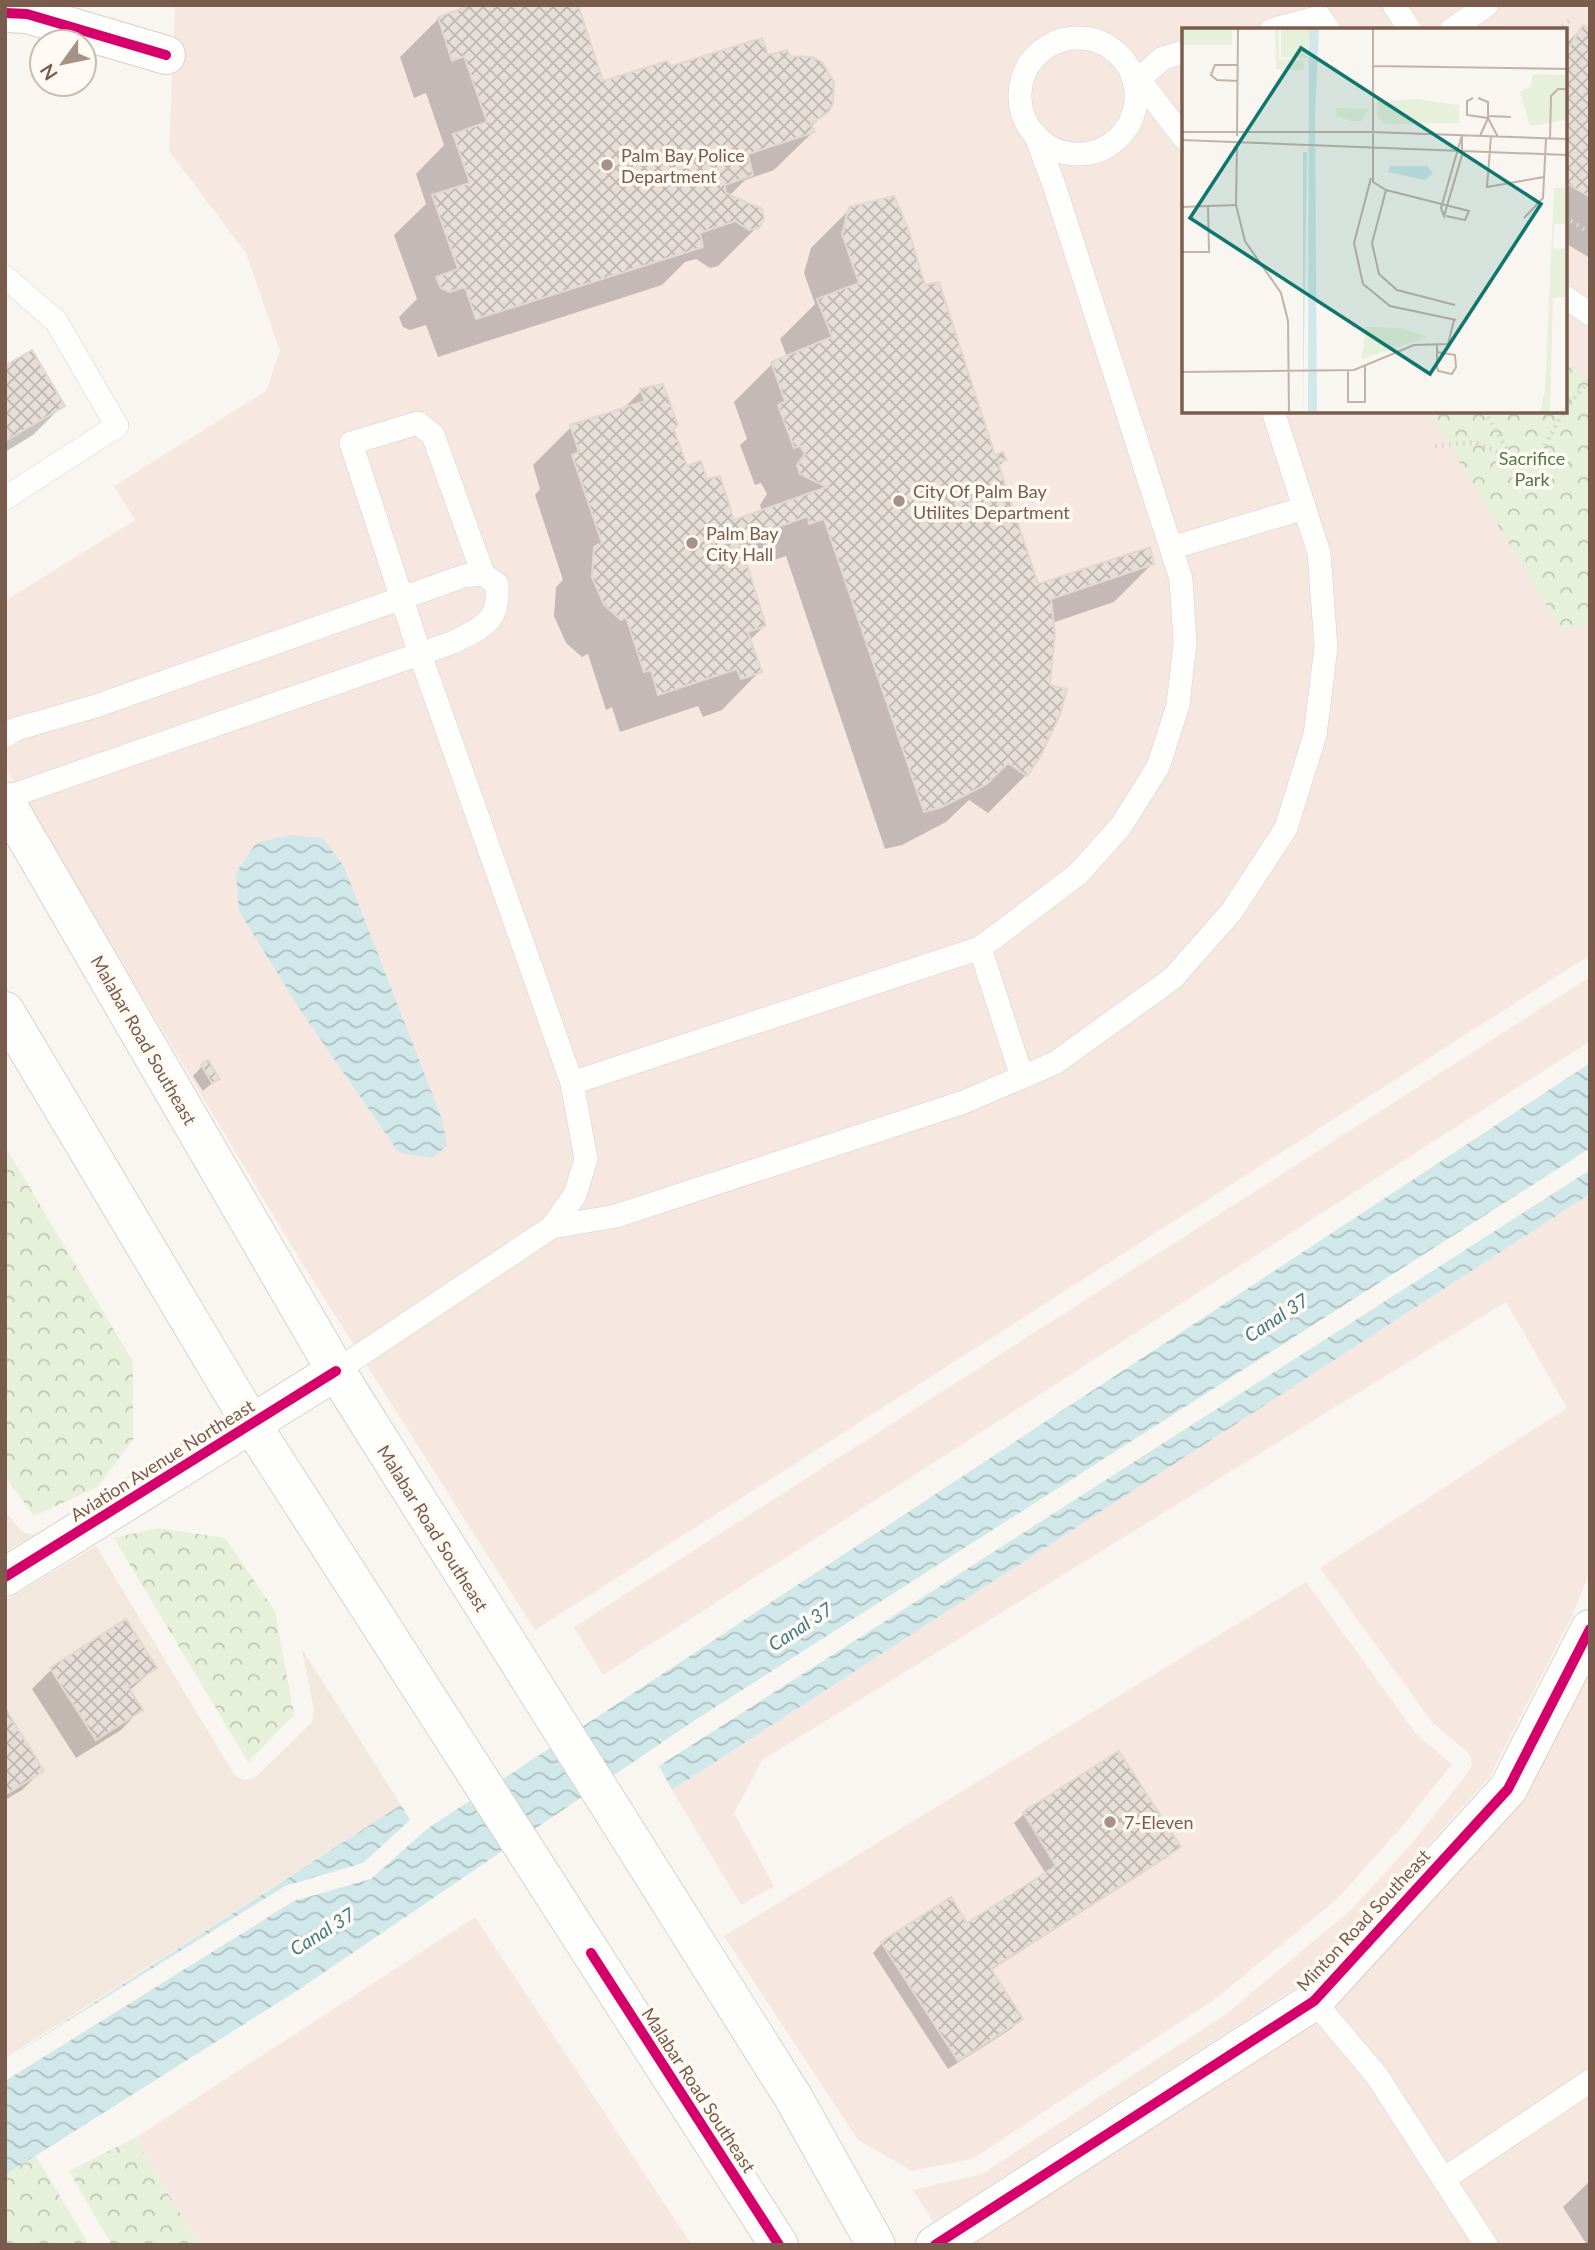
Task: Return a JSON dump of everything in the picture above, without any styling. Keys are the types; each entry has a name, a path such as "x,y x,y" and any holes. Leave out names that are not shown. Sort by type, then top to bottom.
{"main road":[{"path":"5,13 27,14 166,55"},
{"name":"Malabar Road Southeast","path":"5,800 336,1371 526,1678 793,2097 876,2245"},
{"name":"Malabar Road Southeast","path":"5,1011 253,1425 779,2245"},
{"name":"Aviation Avenue Northeast","path":"5,1577 336,1371"},
{"name":"Minton Road Southeast","path":"935,2245 1314,2001 1508,1789 1590,1629"}],"lane":[{"path":"1394,5 1409,28"},
{"path":"1454,28 1487,5"},
{"path":"1279,28 1320,17 1328,28"},
{"path":"572,1083 980,948 1078,874 1121,826 1158,768 1178,705 1185,643 1181,579 1035,134 1024,117 1020,92 1023,78 1032,60 1053,43 1080,37 1107,45 1133,71 1182,135"},
{"path":"1133,71 1182,53"},
{"path":"1035,134 1050,147 1069,154 1081,155 1109,146 1124,133 1132,118 1136,90 1133,71"},
{"path":"5,277 56,321 117,426 5,498"},
{"path":"1567,298 1590,314"},
{"path":"552,1227 616,1216 964,1102 1055,1063 1173,978 1232,911 1286,828 1315,735 1326,648 1319,553 1274,413"},
{"path":"5,800 420,654 454,642 488,623 498,605 497,584 484,574 433,435 418,423 351,443 420,654 572,1083 586,1159 575,1195 552,1227 336,1371"},
{"path":"1171,548 1305,508"},
{"path":"5,736 16,729 96,706 464,576 484,574"},
{"path":"980,948 1022,1077"},
{"path":"1314,2001 1377,2076 1486,2245"},
{"path":"1444,2179 1590,2081"}],"path":[{"path":"1559,28 1574,18"},
{"path":"1567,218 1590,233"},
{"path":"1567,407 1590,379"},
{"path":"1584,388 1590,392"},
{"path":"1485,413 1510,454"},
{"path":"1435,446 1474,442 1510,454 1538,457 1562,413"}],"shaded area":[{"path":"157,5 1590,5 1590,955 535,1630 300,1260 5,767 5,601 135,520 114,486 266,391 280,351 246,253 169,151 175,8"},
{"path":"1590,977 1590,1041 603,1675 574,1627"},
{"path":"1590,1194 1590,1571 1574,1612 1489,1778 1300,1985 933,2222 913,2190 982,2174 1226,2014 1351,1910 1413,1842 1467,1774 1472,1764 1469,1754 1432,1722 1320,1568 1567,1408 1506,1302 762,1760 734,1813 774,1886 741,1905 672,1790"},
{"path":"5,1511 22,1532 34,1535 5,1552"},
{"path":"96,1546 235,1776 245,1780 256,1777 312,1722 314,1710 302,1649 401,1805 5,2058 5,1601"},
{"path":"1306,1582 1417,1735 1452,1764 1399,1830 1337,1899 1214,2000 972,2159 912,2171 858,2140 724,1936"},
{"path":"1590,1629 1590,2245 974,2245 965,2227 1314,2001 1508,1789"},
{"path":"475,1917 692,2245 199,2245 135,2138"}],"green space":[{"name":"Sacrifice Park","path":"1567,363 1590,379 1590,625 1561,629 1429,413 1567,413"},
{"path":"5,1146 133,1362 133,1440 97,1487 34,1516 5,1476"},
{"path":"157,1528 225,1538 275,1611 294,1715 248,1762 114,1538"},
{"path":"135,2138 199,2245 112,2245 69,2171"},
{"path":"36,2156 89,2245 5,2245 5,2175"}],"water":[{"path":"289,835 323,838 344,867 442,1119 447,1145 433,1158 399,1153 299,1008 239,911 236,873 256,843"},
{"name":"Canal 37","path":"1590,1063 1590,1148 692,1722 301,1988 5,2175 5,2081 294,1901 371,1879 427,1829"},
{"path":"1590,1170 1590,1194 672,1790 659,1766"},
{"path":"401,1805 410,1820 363,1863 285,1886 5,2060"}],"building":[{"name":"Palm Bay Police Department","path":"471,5 578,5 603,81 667,61 671,66 762,38 768,55 787,50 790,56 812,57 822,62 834,82 833,104 828,112 811,124 815,132 748,154 753,175 725,185 726,193 762,209 764,219 759,228 749,230 735,221 700,233 703,247 476,319 465,287 449,292 441,288 436,277 458,269 432,195 470,183 453,134 487,122 464,56 452,61 438,17"},
{"path":"1583,25 1590,30 1590,197 1567,183 1567,50"},
{"name":"City Of Palm Bay Utilites Department","path":"894,196 908,228 925,285 939,282 995,455 1003,452 1007,460 998,462 1038,584 1150,547 1154,564 1051,599 1055,634 1050,685 1067,689 1060,715 1040,757 1027,776 1008,763 987,784 942,807 924,812 824,519 809,524 808,516 740,541 766,626 748,632 762,672 741,679 737,669 658,695 651,670 644,672 626,617 621,620 604,605 592,577 594,547 602,543 572,455 579,452 570,425 645,401 640,389 663,384 678,425 674,429 687,466 701,461 707,479 720,476 734,520 827,487 800,474 797,465 805,454 800,446 794,448 778,405 785,401 771,362 832,337 817,299 859,283 842,234 849,207"},
{"path":"32,350 65,406 5,441 5,366"},
{"path":"208,1060 220,1079 212,1083 201,1065"},
{"path":"126,1619 157,1668 128,1687 143,1710 96,1740 50,1668"},
{"path":"5,1708 44,1771 5,1795"},
{"path":"1119,1751 1181,1847 991,1969 1023,2019 958,2061 881,1942 951,1897 967,1923 1056,1866 1023,1812"}],"cycle path":[{"path":"5,13 27,14 166,55"},
{"path":"5,1577 336,1371"},
{"path":"935,2245 1314,2001 1508,1789 1590,1629"},
{"path":"591,1953 779,2245"}],"place":[{"name":"Palm Bay Police Department","path":"607,165"},
{"name":"City Of Palm Bay Utilites Department","path":"899,501"},
{"name":"Palm Bay City Hall","path":"692,543"},
{"name":"7-Eleven","path":"1110,1822"}]}
